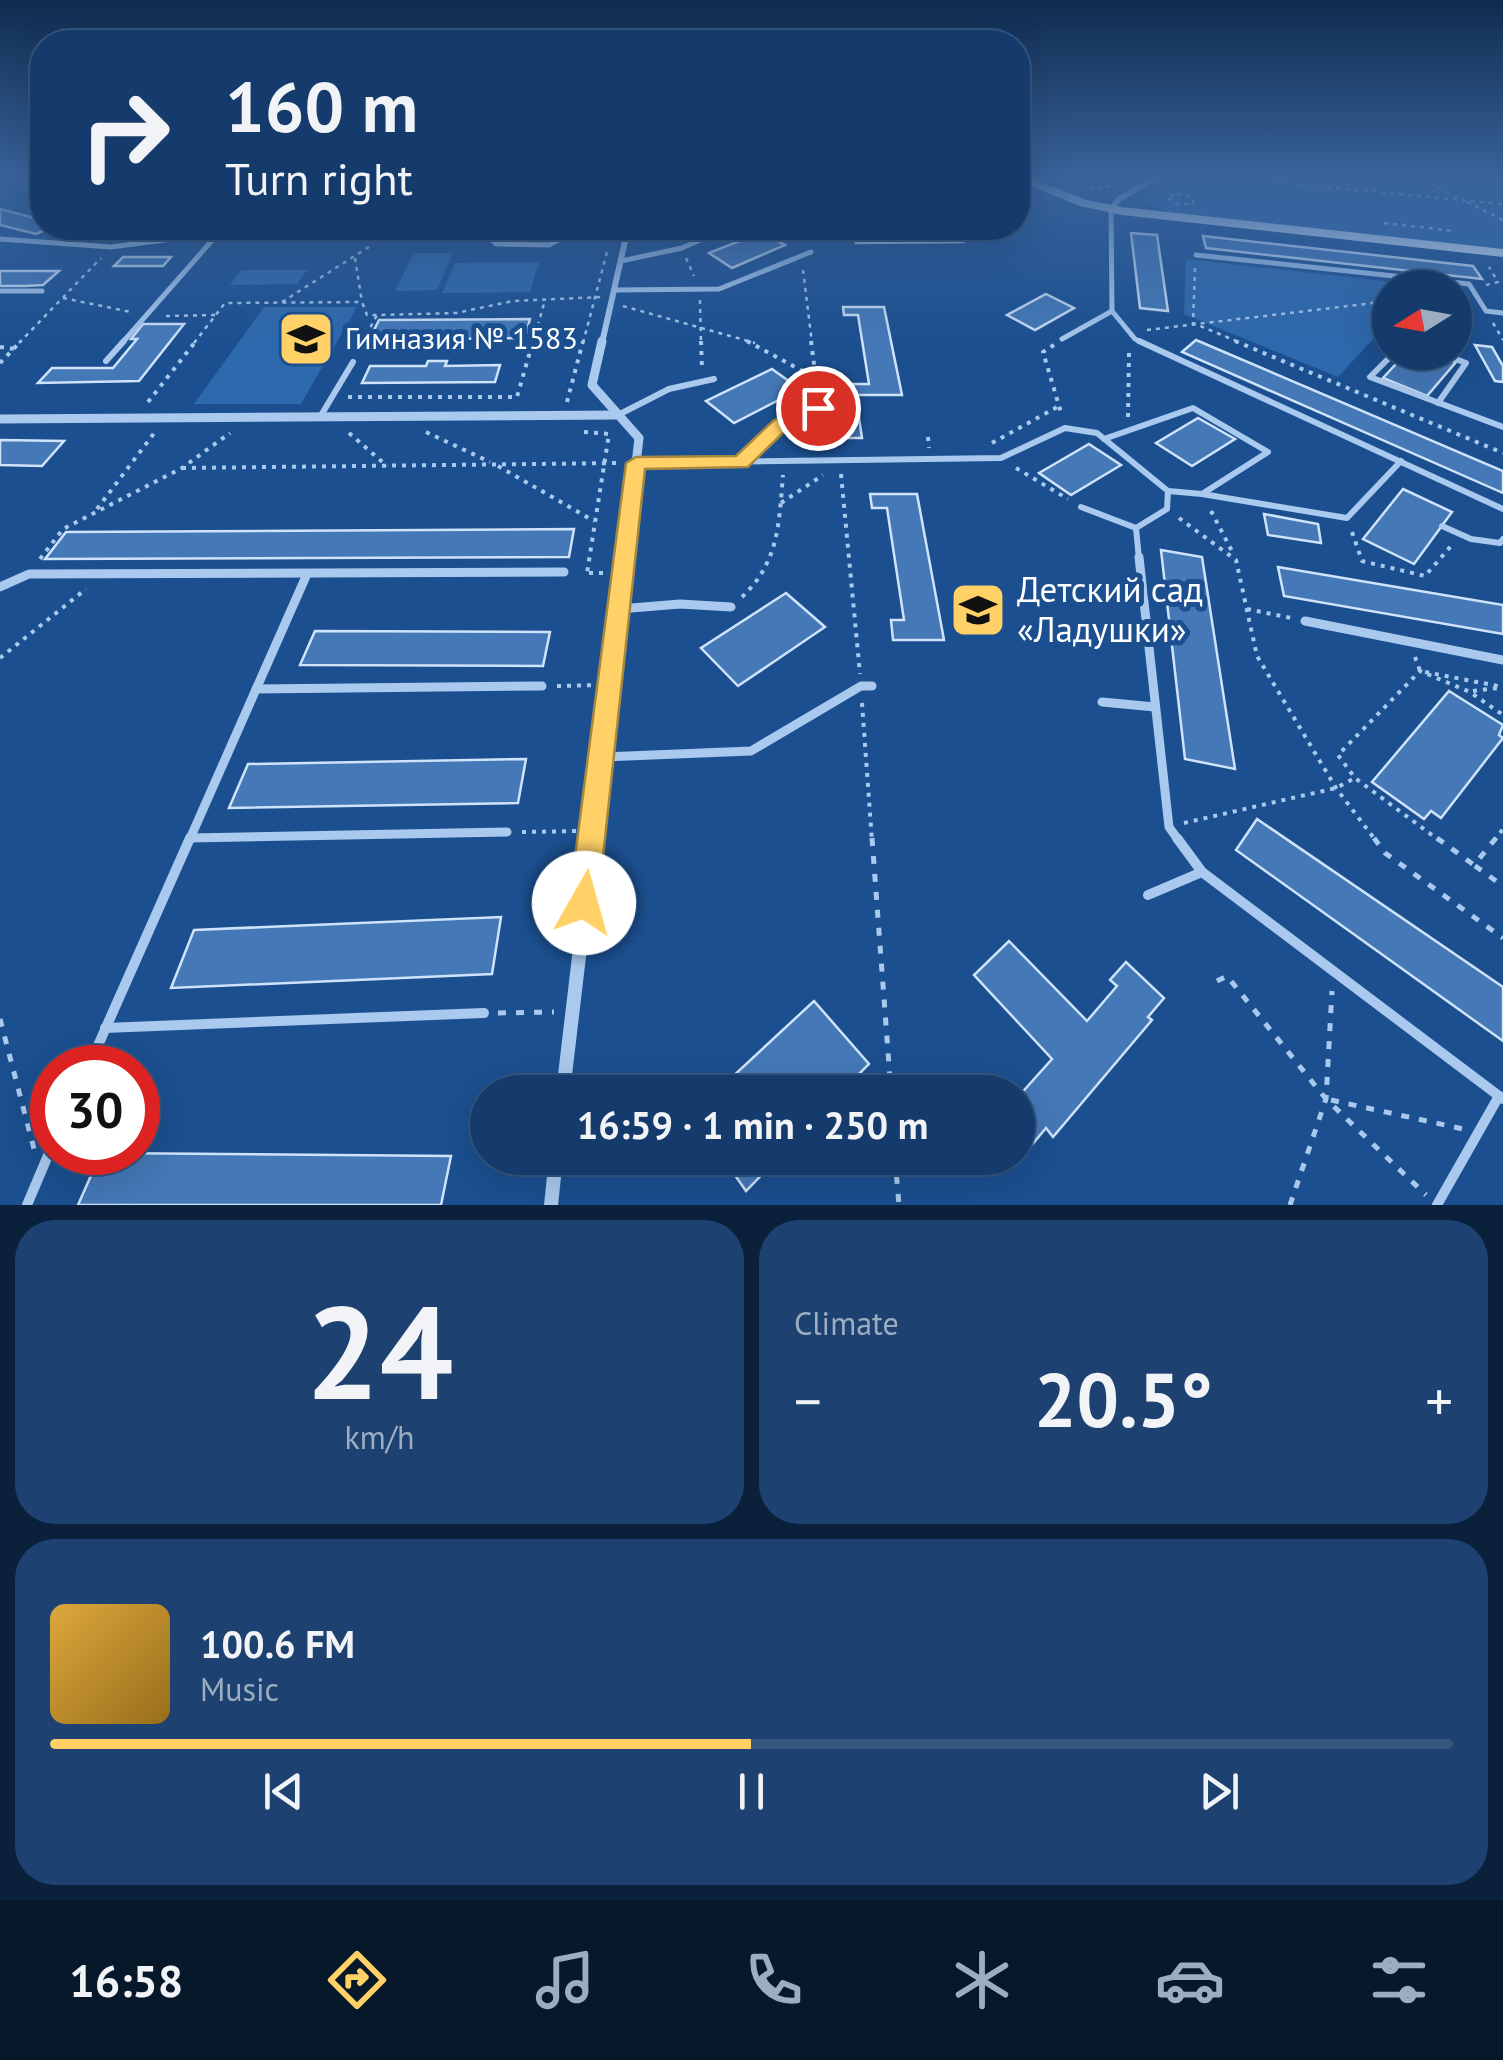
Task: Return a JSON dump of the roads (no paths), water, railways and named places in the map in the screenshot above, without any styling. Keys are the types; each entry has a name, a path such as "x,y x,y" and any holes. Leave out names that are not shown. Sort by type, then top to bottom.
{"main road":[{"path":"1318,232 1503,253"}],"street":[{"path":"564,1075 603,757 633,463 640,438 592,385 625,240"},
{"path":"0,419 618,414"},
{"path":"552,1205 555,1175"}],"lane":[{"path":"1111,232 1112,312 1135,339 1503,509"},
{"path":"0,240 111,247 156,240"},
{"path":"106,361 212,240"},
{"path":"492,240 496,244 550,244 558,240"},
{"path":"621,261 682,248 700,240"},
{"path":"615,290 719,289 811,252"},
{"path":"1196,254 1468,284 1486,311 1503,313"},
{"path":"0,291 42,291"},
{"path":"1062,339 1112,312"},
{"path":"325,417 352,362"},
{"path":"1377,370 1370,377 1503,426"},
{"path":"1438,403 1461,370"},
{"path":"618,414 669,389 714,379"},
{"path":"741,462 781,424 835,403"},
{"path":"1104,439 1193,408 1268,452 1202,494"},
{"path":"633,463 1001,458 1066,428 1096,433 1168,491 1347,518 1401,461"},
{"path":"1136,528 1168,509 1168,491"},
{"path":"1080,507 1136,528"},
{"path":"1442,526 1486,541 1500,543 1503,539"},
{"path":"1136,528 1169,827 1202,872 1501,1098 1437,1205"},
{"path":"0,587 28,574 564,572"},
{"path":"98,1045 307,574"},
{"path":"619,609 680,604 730,607"},
{"path":"1305,621 1503,660"},
{"path":"256,689 542,686"},
{"path":"603,757 751,752 866,686"},
{"path":"1102,702 1155,707"},
{"path":"190,838 508,832"},
{"path":"1148,895 1202,872"},
{"path":"105,1028 484,1014"},
{"path":"26,1205 40,1175"}],"place":[{"name":"Гимназия № 1583","path":"306,339"},
{"name":"Детский сад «Ладушки»","path":"978,610"}]}
